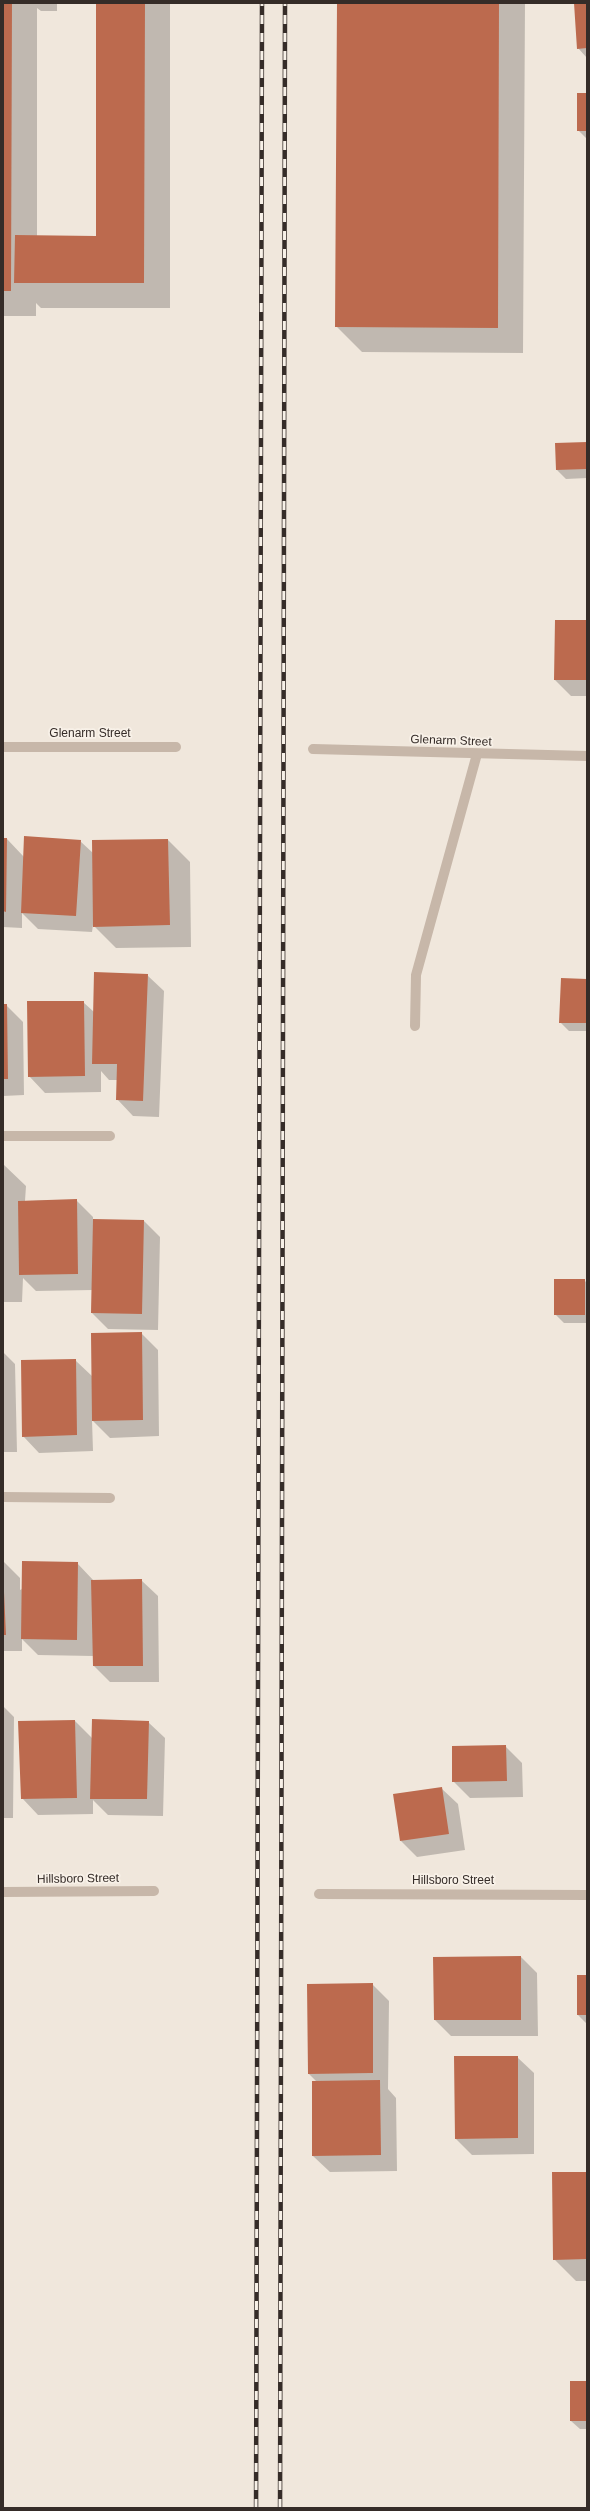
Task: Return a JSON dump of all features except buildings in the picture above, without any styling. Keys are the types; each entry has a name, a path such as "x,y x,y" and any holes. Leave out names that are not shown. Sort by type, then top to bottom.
{"street":[{"name":"Glenarm Street","path":"3,747 176,748"},
{"name":"Glenarm Street","path":"313,749 587,756"},
{"path":"415,1026 416,975 478,754"},
{"path":"3,1136 110,1136"},
{"path":"3,1497 110,1498"},
{"name":"Hillsboro Street","path":"3,1892 154,1891"},
{"name":"Hillsboro Street","path":"320,1894 587,1895"}],"railway":[{"path":"256,2508 262,3"},
{"path":"280,2508 285,3"}]}
